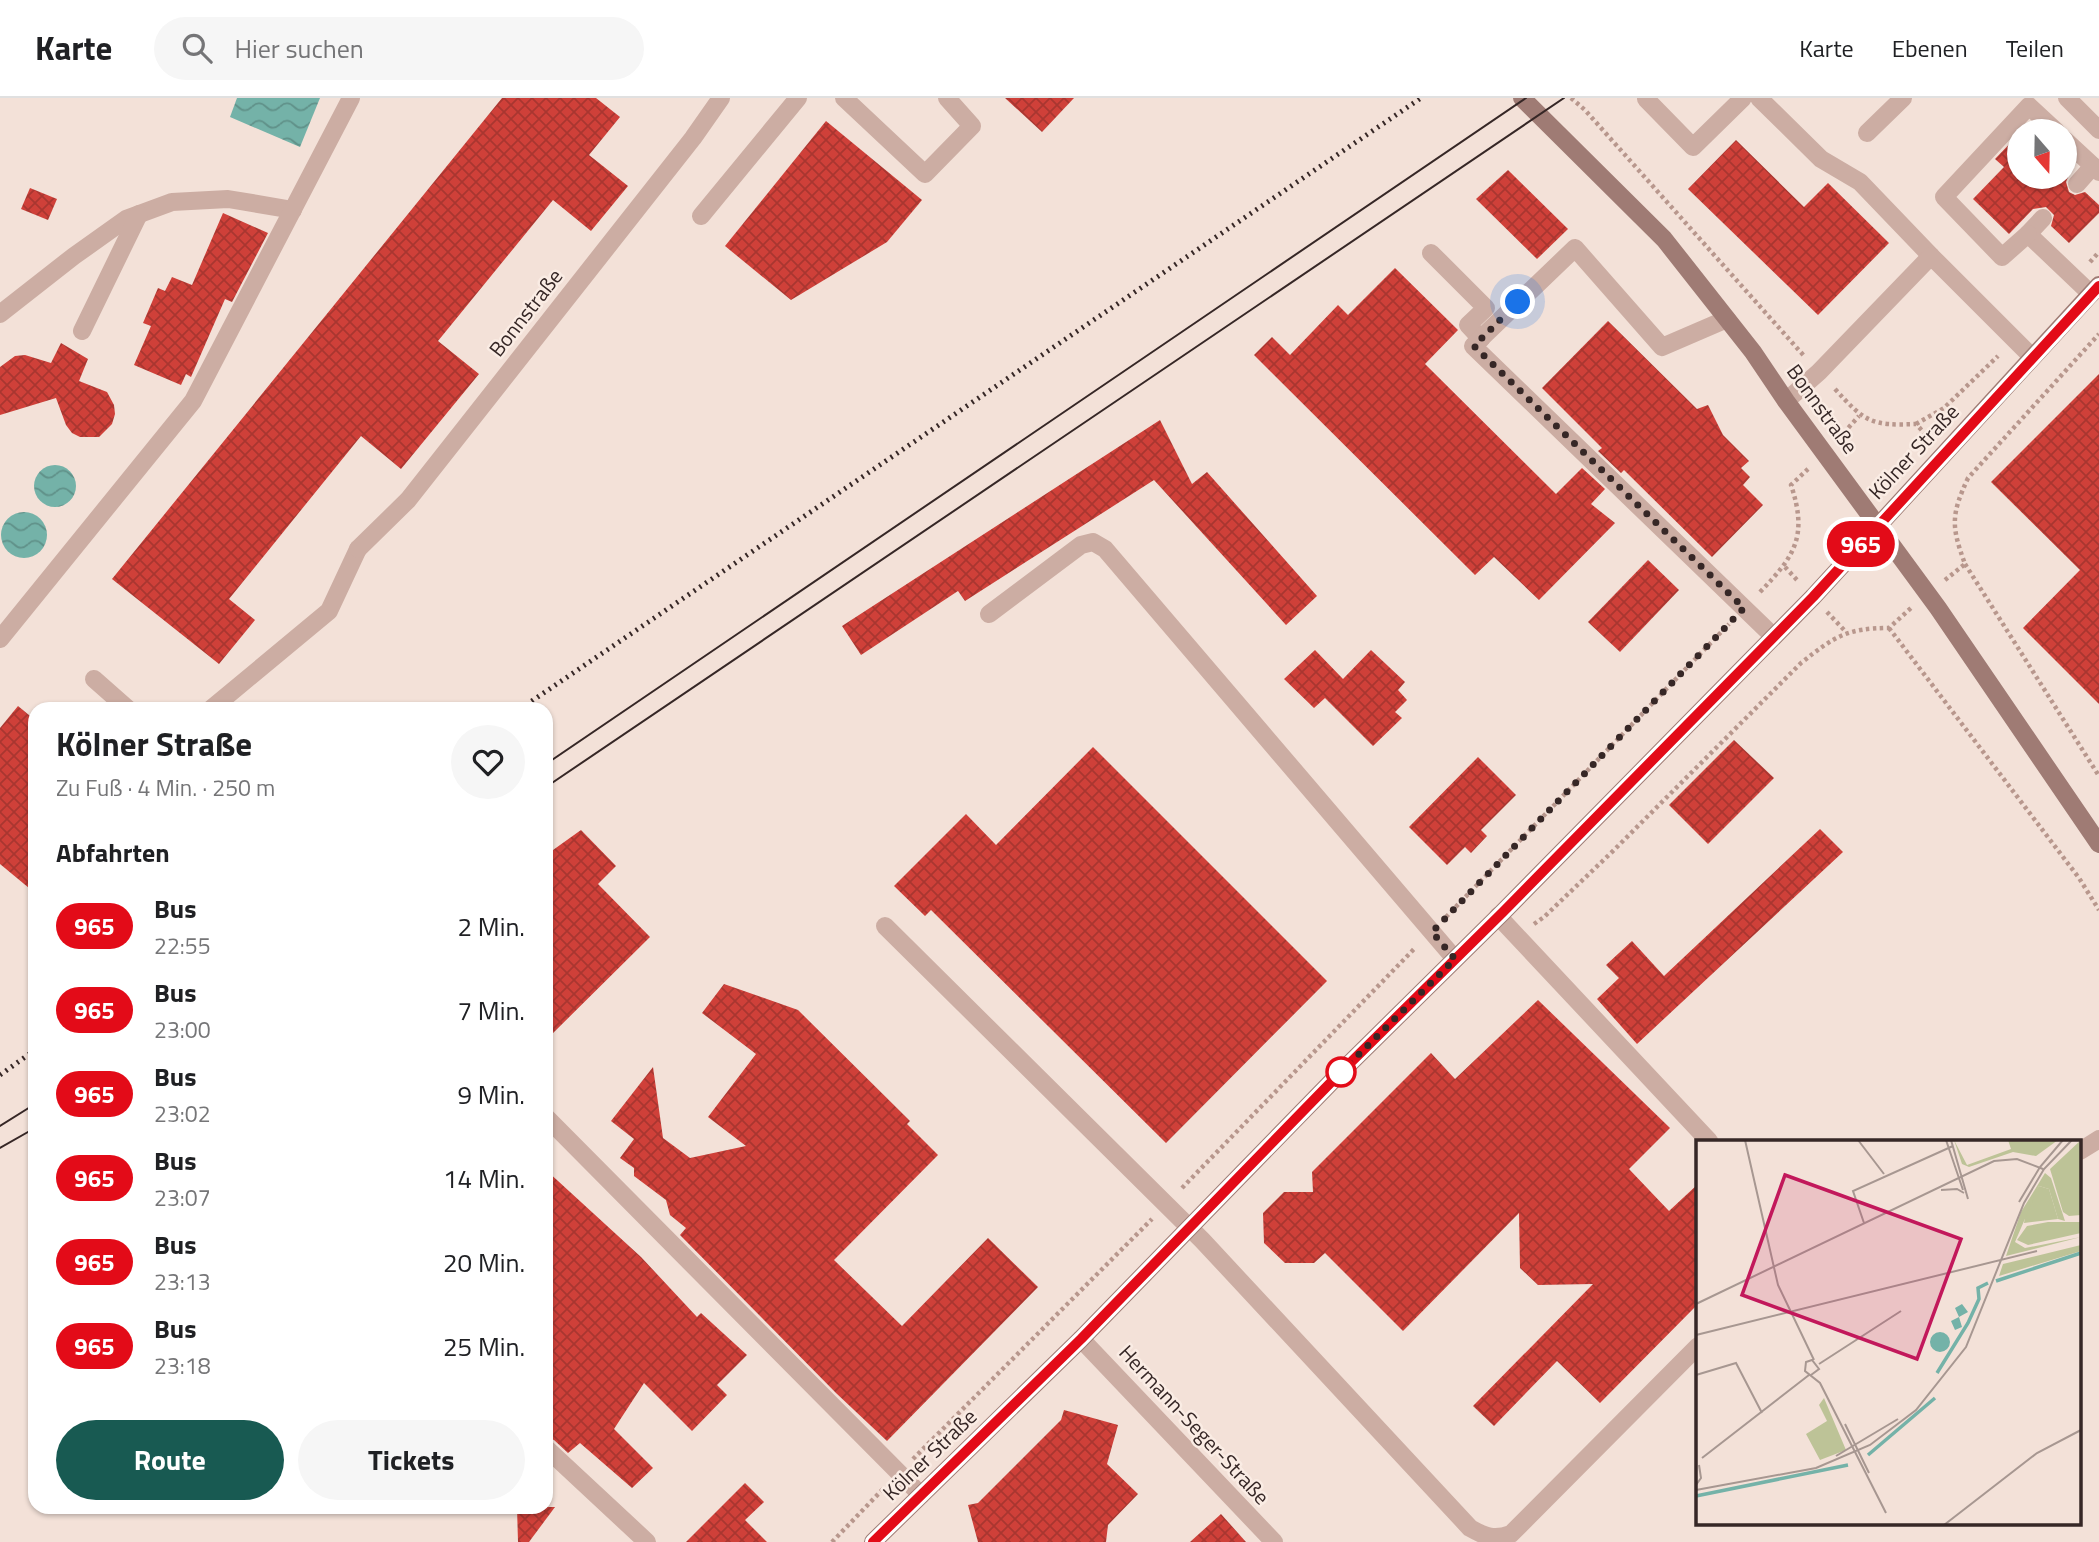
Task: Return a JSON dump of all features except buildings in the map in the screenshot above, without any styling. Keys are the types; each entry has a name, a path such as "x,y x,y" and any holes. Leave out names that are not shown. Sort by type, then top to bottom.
{"main road":[{"name":"Bonnstraße","path":"1522,98 1664,239 1753,352 1927,593 2098,840"},
{"name":"Kölner Straße","path":"873,1542 1081,1339 1773,636 2095,290"}],"street":[{"path":"0,639 192,401 351,98"},
{"name":"Bonnstraße","path":"219,702 329,611 358,549 408,500 693,138 721,98"},
{"path":"701,216 798,98"},
{"path":"844,98 925,174 972,126 947,98"},
{"path":"1646,99 1693,147 1743,98"},
{"path":"1759,98 1821,159 1860,182 2032,357"},
{"path":"1867,133 1903,98"},
{"path":"2067,98 2099,130"},
{"path":"2017,119 2029,106 2043,119"},
{"path":"2007,130 1944,197 2002,257 2043,218"},
{"path":"2077,151 2096,169 2077,184"},
{"path":"0,314 126,219 172,202 228,199 293,210"},
{"path":"82,331 139,214"},
{"path":"2028,234 2095,290"},
{"path":"1727,319 1662,347 1575,248 1474,346 1773,636"},
{"path":"1431,253 1486,309 1468,325 1480,339"},
{"path":"1786,401 1819,372 1931,256"},
{"path":"989,614 1081,545 1093,542 1105,549 1455,959"},
{"path":"94,679 120,702"},
{"path":"1498,916 1708,1140"},
{"path":"885,926 1166,1204 1470,1528 1489,1538 1511,1534 1696,1348"},
{"path":"553,1124 921,1495"},
{"path":"2082,1150 2099,1139"},
{"name":"Hermann-Seger-Straße","path":"1081,1339 1274,1542"},
{"path":"553,1455 646,1542"}],"path":[{"path":"1571,98 1594,120 1859,416 1879,424 1916,424 1968,478"},
{"path":"2099,334 1968,478 1958,500 1954,521 1955,536 1965,564 2099,776"},
{"path":"832,1542 1432,932 1785,567 1798,539 1799,508 1791,485 1826,453 1859,416"},
{"path":"1516,936 1544,917 1603,861 1801,663 1827,642 1846,632 1889,628 1927,593 1965,564"},
{"path":"1889,628 2079,878 2099,910"}],"water":[{"path":"237,98 320,98 300,147 230,117"},
{"path":"55,465 70,471 76,486 70,501 55,507 40,501 34,486 40,471"},
{"path":"24,512 40,519 47,535 40,551 24,558 8,551 1,535 8,519"}],"tram line":[{"path":"553,759 1526,98"},
{"path":"553,782 1564,98"},
{"path":"0,1126 28,1108"},
{"path":"0,1148 28,1132"}],"railway":[{"path":"530,702 1421,98"},
{"path":"0,1075 28,1055"}],"bus line":[{"name":"965","path":"873,1542 1081,1339 1342,1071 1503,912 1813,597 2099,286"}],"route":[{"path":"1341,1072 1455,959 1432,932 1744,608 1474,346 1518,302"}]}
